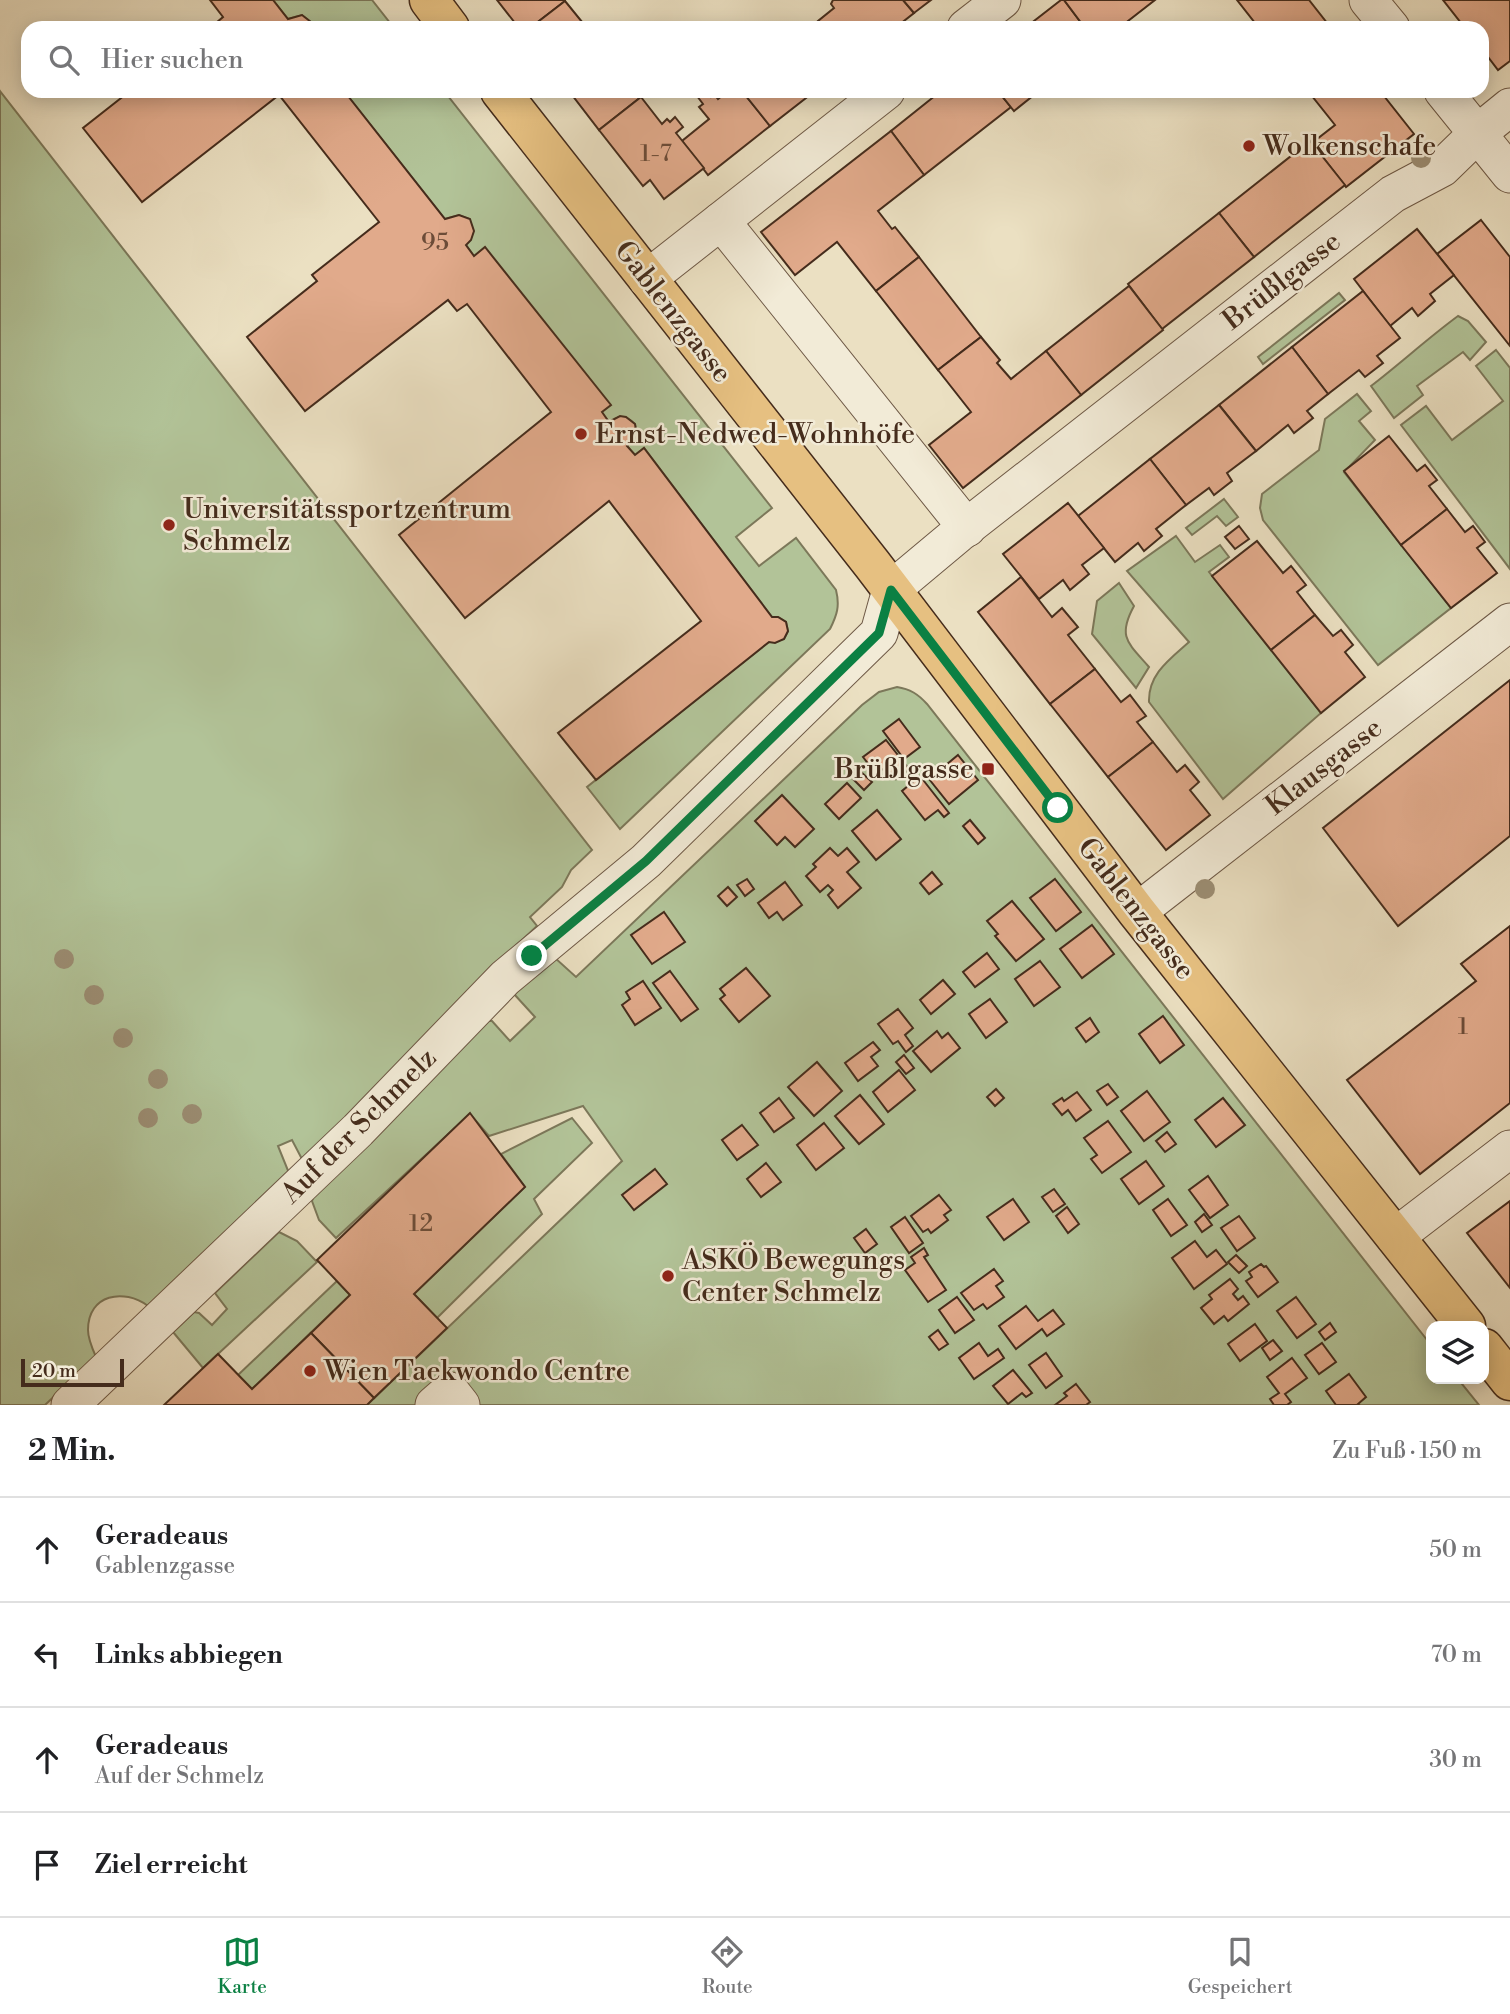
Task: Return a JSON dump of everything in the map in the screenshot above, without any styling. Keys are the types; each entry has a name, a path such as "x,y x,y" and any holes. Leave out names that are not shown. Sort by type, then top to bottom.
{"main road":[{"path":"429,0 445,21"},
{"name":"Gablenzgasse","path":"505,98 891,590 1137,912 1462,1321"},
{"path":"1489,1354 1510,1381"}],"street":[{"path":"975,21 1002,0"},
{"path":"1368,0 1385,21"},
{"path":"647,279 877,98"},
{"path":"1449,98 1510,174"},
{"name":"Brüßlgasse","path":"891,590 1393,194 1441,168 1510,107"},
{"path":"721,221 967,528"},
{"name":"Auf der Schmelz","path":"70,1405 358,1130 505,978 609,894 654,853 879,633 891,590"},
{"name":"Klausgasse","path":"1137,912 1510,622"},
{"path":"1395,1237 1510,1149"},
{"path":"434,1405 450,1391 461,1405"}],"green space":[{"path":"273,0 372,0 388,21 310,21 302,15 288,19"},
{"name":"Universitätssportzentrum Schmelz","path":"0,91 592,850 571,870 562,887 530,917 537,926 491,969 303,1161 292,1140 278,1146 289,1173 148,1306 139,1300 118,1296 101,1302 94,1309 88,1330 96,1357 45,1405 0,1405"},
{"path":"350,98 450,98 772,508 736,537 759,566 796,538 836,590 837,610 830,629 620,829 587,787 769,642 784,639 788,631 786,622 772,617 644,448 635,455 627,446 637,436 635,424 622,417 609,422 474,256 466,245 469,219 459,215 445,219"},
{"path":"1339,293 1345,300 1263,364 1258,357"},
{"path":"1458,316 1468,321 1486,342 1470,360 1463,352 1417,386 1423,395 1394,418 1371,386"},
{"path":"1496,350 1510,368 1510,569 1401,425 1426,406 1452,440 1503,401 1476,366"},
{"path":"1357,394 1371,411 1359,421 1375,440 1344,472 1451,608 1378,665 1263,520 1260,508 1262,494 1319,450 1325,419"},
{"path":"1224,499 1238,517 1226,526 1217,516 1192,535 1186,528"},
{"path":"1176,536 1195,562 1220,545 1229,557 1209,572 1321,713 1223,799 1149,702 1156,675 1189,642 1127,571"},
{"path":"1119,583 1134,606 1126,625 1127,639 1149,667 1136,688 1092,634 1097,601"},
{"path":"897,687 906,689 914,692 927,704 1426,1339 1426,1384 1462,1384 1479,1405 367,1405 622,1161 583,1106 489,1136 470,1114 336,1238 319,1220 312,1201 314,1196 486,1021 492,1021 510,1041 535,1017 514,994 554,957 576,977 862,705 879,692"},
{"path":"572,1118 592,1143 534,1199 542,1214 437,1318 414,1294 525,1187 501,1154"},
{"path":"279,1232 297,1241 317,1262 203,1368 173,1332 194,1312 199,1313 212,1325 227,1309 215,1293"},
{"path":"337,1281 350,1295 252,1389 238,1375"}],"building":[{"path":"210,0 273,0 288,19 302,15 310,21 218,21 223,17"},
{"path":"497,0 565,0 539,21 514,21"},
{"path":"833,0 903,0 914,13 904,21 818,21 834,8 831,4"},
{"path":"903,0 931,0 914,13"},
{"path":"1064,0 1080,21 1034,21"},
{"path":"1064,0 1155,0 1128,21 1080,21"},
{"path":"1237,0 1309,0 1326,21 1254,21"},
{"path":"1443,0 1510,0 1510,61 1498,70 1489,58 1489,21 1460,21"},
{"path":"565,1 581,21 539,21"},
{"name":"Ernst-Nedwed-Wohnhöfe","path":"121,98 275,98 142,202 83,128"},
{"name":"Ernst-Nedwed-Wohnhöfe","path":"281,98 350,98 445,219 459,215 470,219 474,231 466,245 474,256 485,247 611,405 602,412 609,422 620,416 635,424 637,436 627,446 635,455 644,448 772,617 786,622 788,631 784,639 775,643 769,642 596,780 558,733 701,621 609,501 465,618 399,535 551,412 467,304 457,311 448,300 305,411 247,337 317,281 312,275 379,222"},
{"path":"574,98 640,98 599,130"},
{"path":"642,98 662,124 675,117 683,127 676,133 704,168 664,199 650,180 643,186 599,130"},
{"path":"698,98 748,98 770,126 708,175 682,141 709,119 699,107 703,104"},
{"path":"748,98 806,98 770,126"},
{"path":"932,98 1004,98 1011,107 924,175 891,131"},
{"path":"1004,98 1030,98 1014,111"},
{"path":"1314,98 1386,98 1414,134 1346,187 1312,143 1335,125"},
{"path":"891,131 924,175 878,211 919,257 876,291 837,242 795,275 761,232"},
{"path":"1310,141 1345,185 1254,257 1219,213"},
{"path":"1219,213 1254,257 1162,329 1128,284"},
{"path":"1481,220 1510,257 1510,346 1437,254"},
{"path":"1417,229 1454,275 1430,294 1435,301 1418,316 1412,308 1390,326 1354,279"},
{"path":"919,257 981,337 938,370 876,291"},
{"path":"1129,286 1163,330 1081,395 1046,351"},
{"path":"1363,291 1400,338 1377,356 1383,363 1365,377 1359,370 1328,394 1292,347"},
{"path":"981,337 1011,379 1046,351 1081,395 963,488 929,445 971,412 938,370"},
{"path":"1292,347 1328,394 1307,411 1313,418 1294,433 1288,425 1256,451 1219,405"},
{"path":"1219,405 1256,451 1227,473 1232,481 1214,495 1209,488 1186,505 1150,459"},
{"path":"1389,436 1417,471 1425,465 1437,480 1429,486 1447,509 1401,545 1344,471"},
{"path":"1150,459 1186,505 1156,529 1162,536 1144,551 1138,543 1115,562 1078,516"},
{"path":"1068,503 1104,548 1082,565 1089,574 1070,590 1063,580 1039,599 1003,554"},
{"path":"1447,509 1465,532 1473,526 1485,542 1477,548 1497,573 1451,608 1401,545"},
{"path":"1239,526 1249,539 1235,549 1225,537"},
{"path":"1257,541 1283,573 1291,566 1306,585 1297,592 1315,615 1271,650 1212,576"},
{"path":"1021,577 1052,617 1062,608 1078,627 1068,635 1095,669 1050,704 978,612"},
{"path":"1315,615 1333,636 1341,630 1353,645 1345,652 1365,677 1321,713 1271,650"},
{"path":"1095,669 1121,702 1130,695 1146,716 1137,722 1153,742 1108,777 1050,704"},
{"path":"1510,680 1510,836 1398,926 1323,828"},
{"path":"899,719 920,747 904,759 883,731"},
{"path":"886,740 909,769 896,779 886,767 876,774 863,757"},
{"path":"1153,742 1177,772 1185,765 1199,782 1190,790 1210,815 1166,850 1108,777"},
{"path":"958,755 978,780 949,804 929,779"},
{"path":"861,772 872,782 864,790 853,779"},
{"path":"920,776 949,813 944,817 938,810 925,820 902,791"},
{"path":"847,783 861,798 839,819 825,804"},
{"path":"782,795 814,829 795,847 785,837 777,845 755,821"},
{"path":"877,810 901,839 876,860 852,831"},
{"path":"970,820 985,838 978,844 963,826"},
{"path":"830,848 838,856 847,848 859,862 847,872 861,888 838,908 828,895 833,890 828,885 820,892 806,876 816,867 813,864"},
{"path":"932,872 942,884 929,894 920,883"},
{"path":"747,879 754,889 745,896 737,885"},
{"path":"1055,879 1081,912 1056,931 1030,898"},
{"path":"785,882 802,905 783,920 777,912 769,918 758,903"},
{"path":"728,887 737,897 727,906 718,896"},
{"path":"1012,901 1044,939 1016,961 995,936 998,934 987,921"},
{"path":"664,912 685,942 652,964 631,935"},
{"path":"1092,925 1114,954 1082,978 1060,949"},
{"path":"1510,926 1510,1103 1420,1174 1347,1080 1476,981 1461,964"},
{"path":"987,953 999,969 975,987 963,972"},
{"path":"1040,961 1060,987 1034,1006 1015,979"},
{"path":"746,968 770,996 739,1022 720,999 725,995 720,989"},
{"path":"670,971 698,1009 681,1021 653,983"},
{"path":"943,980 955,994 931,1014 920,1000"},
{"path":"643,981 661,1008 635,1025 622,1005 630,999 626,992"},
{"path":"990,999 1007,1022 986,1038 969,1014"},
{"path":"898,1009 913,1028 905,1035 913,1046 906,1052 898,1041 893,1044 878,1024"},
{"path":"1163,1016 1184,1045 1160,1063 1139,1034"},
{"path":"1090,1018 1099,1032 1086,1042 1076,1028"},
{"path":"937,1031 942,1038 948,1033 960,1048 931,1072 913,1051"},
{"path":"873,1042 880,1050 871,1057 878,1066 858,1081 845,1063"},
{"path":"904,1055 914,1068 906,1074 896,1062"},
{"path":"817,1062 842,1091 814,1116 788,1087"},
{"path":"899,1070 915,1090 888,1112 873,1092"},
{"path":"1108,1084 1118,1097 1107,1105 1097,1091"},
{"path":"996,1089 1004,1098 995,1106 987,1097"},
{"path":"1147,1091 1170,1122 1144,1141 1121,1111"},
{"path":"1077,1092 1091,1110 1076,1121 1068,1110 1062,1115 1053,1104 1062,1098 1064,1101"},
{"path":"860,1095 884,1124 859,1144 835,1116"},
{"path":"779,1098 794,1118 774,1132 760,1113"},
{"path":"1223,1098 1245,1125 1216,1147 1195,1120"},
{"path":"470,1113 525,1187 414,1294 447,1328 374,1398 311,1333 350,1295 317,1260"},
{"path":"1108,1121 1131,1152 1102,1173 1091,1159 1097,1155 1084,1138"},
{"path":"824,1123 844,1148 816,1170 797,1145"},
{"path":"742,1125 758,1145 737,1160 722,1140"},
{"path":"1167,1132 1176,1144 1165,1152 1156,1141"},
{"path":"1146,1161 1164,1186 1139,1204 1121,1179"},
{"path":"766,1163 781,1182 761,1197 747,1179"},
{"path":"655,1169 667,1184 634,1210 622,1195"},
{"path":"1208,1176 1228,1205 1210,1218 1189,1190"},
{"path":"1054,1189 1065,1204 1053,1212 1042,1197"},
{"path":"939,1195 951,1210 944,1215 948,1220 931,1233 928,1229 923,1232 911,1216"},
{"path":"1013,1199 1029,1222 1004,1240 987,1217"},
{"path":"1168,1199 1187,1225 1171,1236 1153,1210"},
{"path":"1510,1201 1510,1288 1467,1233"},
{"path":"1067,1207 1079,1224 1068,1233 1056,1216"},
{"path":"1204,1214 1212,1225 1202,1232 1195,1222"},
{"path":"1239,1216 1255,1238 1237,1251 1221,1228"},
{"path":"905,1217 923,1243 909,1253 891,1227"},
{"path":"866,1229 877,1244 865,1253 854,1238"},
{"path":"1195,1241 1207,1257 1216,1250 1227,1264 1194,1289 1172,1258"},
{"path":"924,1248 928,1255 924,1257 946,1290 928,1302 905,1270 915,1263 911,1257"},
{"path":"1236,1255 1247,1266 1239,1273 1228,1262"},
{"path":"1261,1264 1266,1266 1278,1282 1258,1297 1246,1281 1252,1277 1249,1272"},
{"path":"994,1269 1003,1281 996,1286 1004,1297 987,1309 983,1304 974,1310 961,1293"},
{"path":"1230,1279 1238,1289 1233,1294 1238,1300 1243,1296 1249,1304 1228,1321 1224,1316 1214,1324 1201,1308 1212,1299 1209,1295"},
{"path":"957,1297 974,1320 955,1333 939,1310"},
{"path":"1296,1297 1316,1324 1297,1338 1277,1311"},
{"path":"1026,1306 1038,1321 1053,1310 1064,1324 1047,1336 1042,1329 1016,1349 999,1326"},
{"path":"1330,1323 1336,1332 1325,1340 1319,1332"},
{"path":"1255,1324 1267,1341 1240,1361 1228,1344"},
{"path":"938,1330 948,1344 939,1350 929,1337"},
{"name":"Wien Taekwondo Centre","path":"311,1333 374,1398 367,1405 164,1405 218,1354 252,1389"},
{"path":"1273,1340 1282,1351 1270,1360 1262,1348"},
{"path":"979,1343 988,1356 998,1349 1004,1358 974,1379 959,1358"},
{"path":"1322,1343 1336,1362 1319,1374 1305,1355"},
{"path":"1046,1353 1062,1376 1046,1388 1029,1365"},
{"path":"1292,1358 1307,1378 1285,1394 1291,1402 1287,1405 1274,1405 1270,1399 1279,1393 1267,1377"},
{"path":"1013,1370 1032,1393 1026,1397 1022,1393 1008,1404 993,1386"},
{"path":"1349,1374 1366,1397 1359,1405 1336,1405 1326,1391"},
{"path":"1076,1384 1090,1402 1086,1405 1055,1405 1067,1396 1064,1393"}],"place":[{"name":"Wolkenschafe","path":"1249,146"},
{"name":"Ernst-Nedwed-Wohnhöfe","path":"581,434"},
{"name":"Universitätssportzentrum Schmelz","path":"169,525"},
{"name":"Brüßlgasse","path":"988,769"},
{"name":"ASKÖ Bewegungs Center Schmelz","path":"668,1276"},
{"name":"Wien Taekwondo Centre","path":"310,1371"}],"route":[{"path":"532,956 646,861 879,633 891,590 1058,808"}]}
